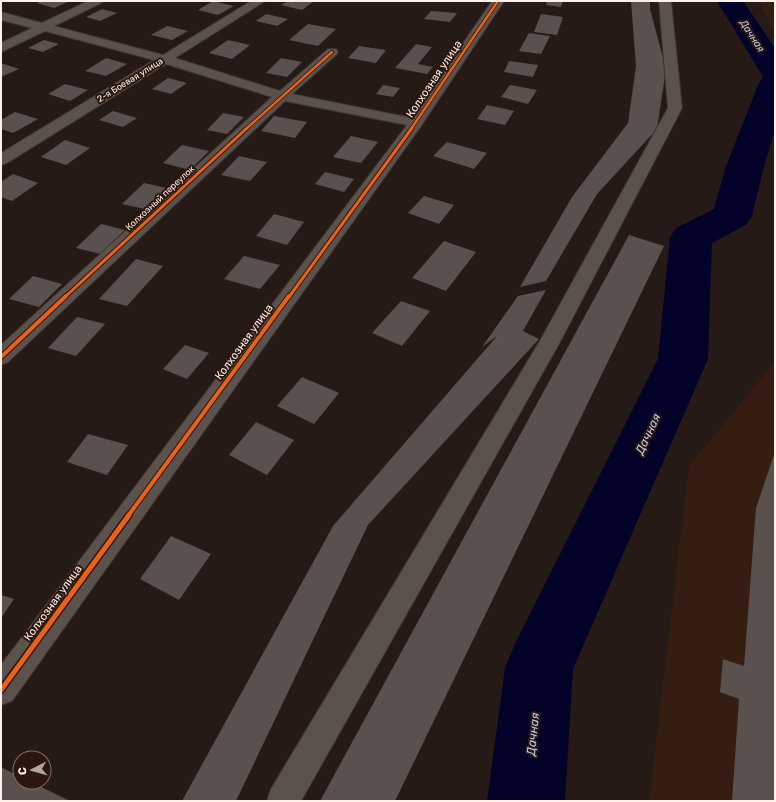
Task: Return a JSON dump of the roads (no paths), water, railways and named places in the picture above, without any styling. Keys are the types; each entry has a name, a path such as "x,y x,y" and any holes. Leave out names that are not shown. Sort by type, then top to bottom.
{"street":[{"path":"1,48 97,1"},
{"name":"2-я Боевая улица","path":"1,160 259,1"},
{"name":"Колхозная улица","path":"1,690 416,123 498,1"},
{"path":"283,801 550,342 675,108 665,1"},
{"path":"1,16 164,59 282,96 416,123"},
{"name":"Колхозный переулок","path":"1,357 282,96 332,52"}],"waterway":[{"name":"Дачная","path":"730,1 775,71"},
{"name":"Дачная","path":"526,801 539,668 683,359 691,237 732,216 745,166 775,83"}]}
